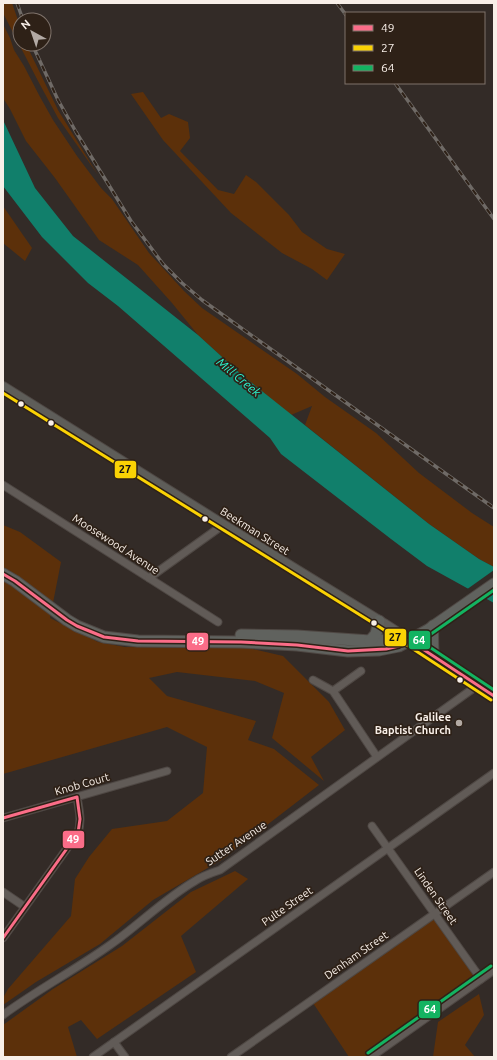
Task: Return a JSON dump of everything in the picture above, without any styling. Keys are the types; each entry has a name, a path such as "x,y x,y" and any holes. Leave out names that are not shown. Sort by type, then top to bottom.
{"main road":[{"name":"Beekman Street","path":"3,388 379,621 494,696"},
{"path":"3,567 82,620 96,626 125,634 274,636 370,642 388,639 409,640"},
{"path":"3,574 15,581 72,623 104,637 138,641 249,642 297,645 348,651 386,649 399,646 431,630 494,584"},
{"path":"370,642 376,634 379,621"},
{"path":"431,630 433,655"}],"street":[{"name":"Moosewood Avenue","path":"3,485 218,622"},
{"path":"149,578 224,525"},
{"path":"333,691 361,671"},
{"path":"313,680 333,691 377,757"},
{"name":"Sutter Avenue","path":"3,1015 24,999 124,935 161,904 195,880 220,870 478,685"},
{"name":"Knob Court","path":"3,818 168,771"},
{"name":"Pulte Street","path":"93,1057 494,773"},
{"path":"3,938 78,833 81,818 77,797"},
{"name":"Linden Street","path":"372,826 481,979"},
{"name":"Denham Street","path":"231,1057 494,872"},
{"path":"3,892 25,907"},
{"path":"371,1057 494,970"},
{"path":"114,1042 125,1057"}],"shaded area":[{"path":"3,3 12,3 15,12 12,12 12,30 3,13"},
{"path":"3,24 12,44 12,52 15,52 24,66 53,120 77,156 101,188 112,199 149,253 202,308 297,374 325,397 376,433 419,473 472,513 494,527 494,567 479,559 429,524 305,425 312,406 291,415 243,376 198,335 138,265 99,240 55,178 26,141 3,98"},
{"path":"23,52 30,52 58,110 98,175 58,118"},
{"path":"143,92 161,118 169,114 188,122 190,138 180,151 218,190 234,194 246,175 256,182 289,215 302,232 327,249 345,254 327,280 312,269 282,253 231,213 163,140 131,94"},
{"path":"3,206 32,248 25,261 3,243"},
{"path":"3,525 20,532 61,562 50,618 98,642 125,647 248,648 283,656 329,702 345,730 311,757 324,781 272,738 284,693 255,681 177,672 149,678 167,696 256,721 248,740 274,749 319,785 223,859 153,900 100,944 36,982 3,1005 3,998 8,989 71,916 75,879 89,857 112,829 167,821 203,793 207,747 167,727 3,774"},
{"path":"235,871 248,879 181,936 196,972 97,1039 81,1020 68,1027 77,1057 3,1057 3,1025 53,989 122,946 191,892"},
{"path":"435,913 481,979 371,1057 349,1057 311,1000"},
{"path":"479,994 484,1015 465,1045 475,1057 433,1057 438,1022"}],"water":[{"name":"Mill Creek","path":"3,120 35,188 73,236 198,335 243,376 429,524 479,559 494,567 494,603 427,566 281,454 270,438 118,306 88,283 42,237 3,186"}],"pier":[{"path":"494,570 494,594 485,600 466,590"}],"railway":[{"path":"17,3 20,12"},
{"path":"337,3 345,14"},
{"path":"36,52 58,100 76,132 131,221 163,264 182,283 202,300 494,508"},
{"path":"396,84 494,219"}],"transit line":[{"name":"27","path":"3,393 381,628 491,700"},
{"name":"49","path":"3,574 15,581 67,620 77,626 104,637 138,641 241,642 297,645 348,651 386,649 399,646 409,640"},
{"name":"64","path":"494,590 431,634 419,640 494,690"},
{"name":"49","path":"409,640 494,696"},
{"name":"49","path":"3,818 77,797 80,819 78,833 3,938"},
{"name":"64","path":"368,1053 491,966"}],"place":[{"name":"Galilee Baptist Church","path":"459,723"}]}
